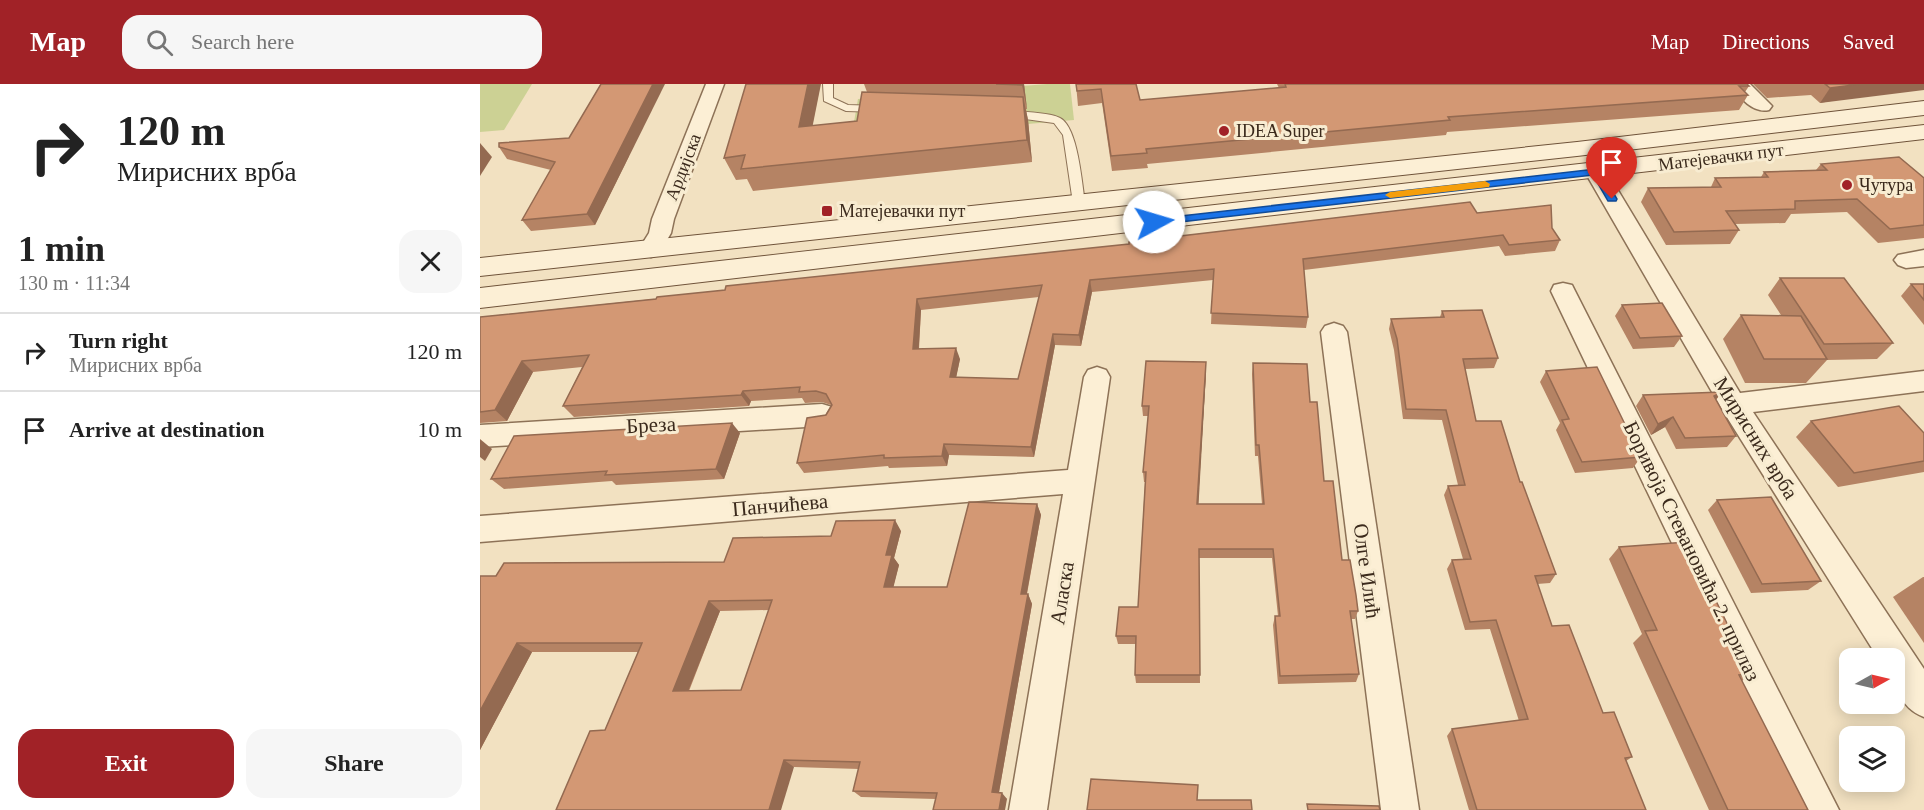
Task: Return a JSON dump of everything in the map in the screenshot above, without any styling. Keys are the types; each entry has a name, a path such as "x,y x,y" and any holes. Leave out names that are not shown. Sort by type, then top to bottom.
{"main road":[{"name":"Матејевачки пут","path":"480,267 1079,203 1924,108"},
{"name":"Матејевачки пут","path":"480,298 1596,172 1924,132"}],"street":[{"name":"Ардијска","path":"651,249 660,233 663,219 715,84"},
{"path":"1739,84 1762,106"},
{"name":"Мирисних врба","path":"1596,172 1733,404 1924,700"},
{"name":"Боривоја Стевановића 2. прилаз","path":"1563,291 1820,810"},
{"name":"Олге Илић","path":"1334,332 1400,810"},
{"name":"Аласка","path":"1028,810 1097,377"},
{"path":"1733,404 1924,381"},
{"name":"Бреза","path":"480,436 822,415"},
{"name":"Панчићева","path":"480,529 1080,481"}],"lane":[{"path":"828,84 828,99 846,108 894,110"},
{"path":"1001,113 1025,114 1057,120 1063,126 1068,135 1079,203"}],"green space":[{"path":"480,84 532,84 504,130 480,132"},
{"path":"1070,84 1074,120 851,139 858,99"}],"building":[{"path":"601,84 653,84 587,214 522,220 555,162 499,147 499,143 569,138"},
{"path":"746,84 808,84 799,127 857,121 862,92 1023,97 1027,140 741,169 745,155 724,158"},
{"path":"1076,84 1136,84 1140,100 1286,87 1285,84 1747,84 1749,86 1739,86 1748,95 1448,117 1450,120 1146,149 1147,153 1111,156 1101,89 1077,91"},
{"path":"1825,84 1861,84 1830,88"},
{"path":"1899,157 1924,178 1924,225 1890,229 1857,199 1795,201 1795,209 1726,211 1739,230 1674,232 1648,188 1721,187 1715,178 1768,177 1764,172 1827,170 1821,164"},
{"path":"1470,202 1477,213 1551,205 1552,228 1560,240 1509,245 1503,235 1303,259 1308,317 1211,313 1214,269 1090,280 1079,335 1053,334 1031,447 944,444 942,456 884,458 884,455 797,463 807,418 826,415 832,405 826,394 816,391 799,392 800,387 743,391 741,395 563,406 589,355 522,361 495,410 480,412 480,317 656,299 657,297 725,290 726,286 1129,244 1129,242","holes":["1042,285 1018,379 950,377 956,348 913,349 917,299"]},
{"path":"1780,278 1844,278 1893,343 1824,344"},
{"path":"1911,284 1924,284 1924,300"},
{"path":"1662,303 1682,336 1640,338 1622,305"},
{"path":"1482,310 1498,358 1463,359 1476,421 1501,421 1520,482 1522,482 1556,574 1535,576 1552,626 1569,625 1603,713 1614,712 1632,757 1625,758 1646,810 1477,810 1452,729 1528,719 1496,620 1470,622 1452,560 1471,559 1448,486 1465,485 1446,410 1406,409 1397,339 1391,319 1444,317 1442,311"},
{"path":"1741,315 1801,316 1827,359 1764,359"},
{"path":"1146,361 1206,362 1197,504 1264,504 1259,445 1256,445 1253,363 1307,364 1310,402 1317,402 1324,481 1333,481 1342,560 1350,560 1356,595 1358,611 1350,611 1359,674 1280,676 1275,616 1280,616 1273,549 1199,549 1200,675 1135,675 1136,636 1116,636 1119,607 1138,607 1146,472 1143,472 1149,406 1142,406"},
{"path":"1597,367 1641,457 1582,462 1562,420 1569,419 1546,371"},
{"path":"1722,392 1714,396 1736,436 1685,438 1673,417 1658,424 1643,395"},
{"path":"1899,406 1924,433 1924,461 1854,473 1811,421"},
{"path":"732,423 716,469 605,475 607,471 491,479 514,436"},
{"path":"1771,497 1821,581 1762,584 1717,500"},
{"path":"969,502 1037,504 1021,594 1028,594 992,792 1002,793 999,810 933,810 937,793 853,791 860,762 784,760 769,810 556,810 590,731 605,730 642,643 517,643 480,711 480,576 496,576 504,563 724,562 733,538 831,536 836,521 895,520 886,555 892,555 884,587 947,587","holes":["772,600 741,690 673,691 709,601"]},
{"path":"1687,542 1752,674 1739,675 1808,810 1728,810 1645,631 1657,630 1619,547"},
{"path":"1091,779 1198,785 1197,800 1251,800 1252,810 1087,810"},
{"path":"1307,804 1379,806 1380,810 1308,810"}],"slow traffic":[{"path":"1390,195 1485,184"}],"place":[{"name":"IDEA Super","path":"1224,131"},
{"name":"Чутура","path":"1847,185"},
{"name":"Матејевачки пут","path":"827,211"}],"route":[{"path":"1154,222 1596,172 1612,199"}]}
